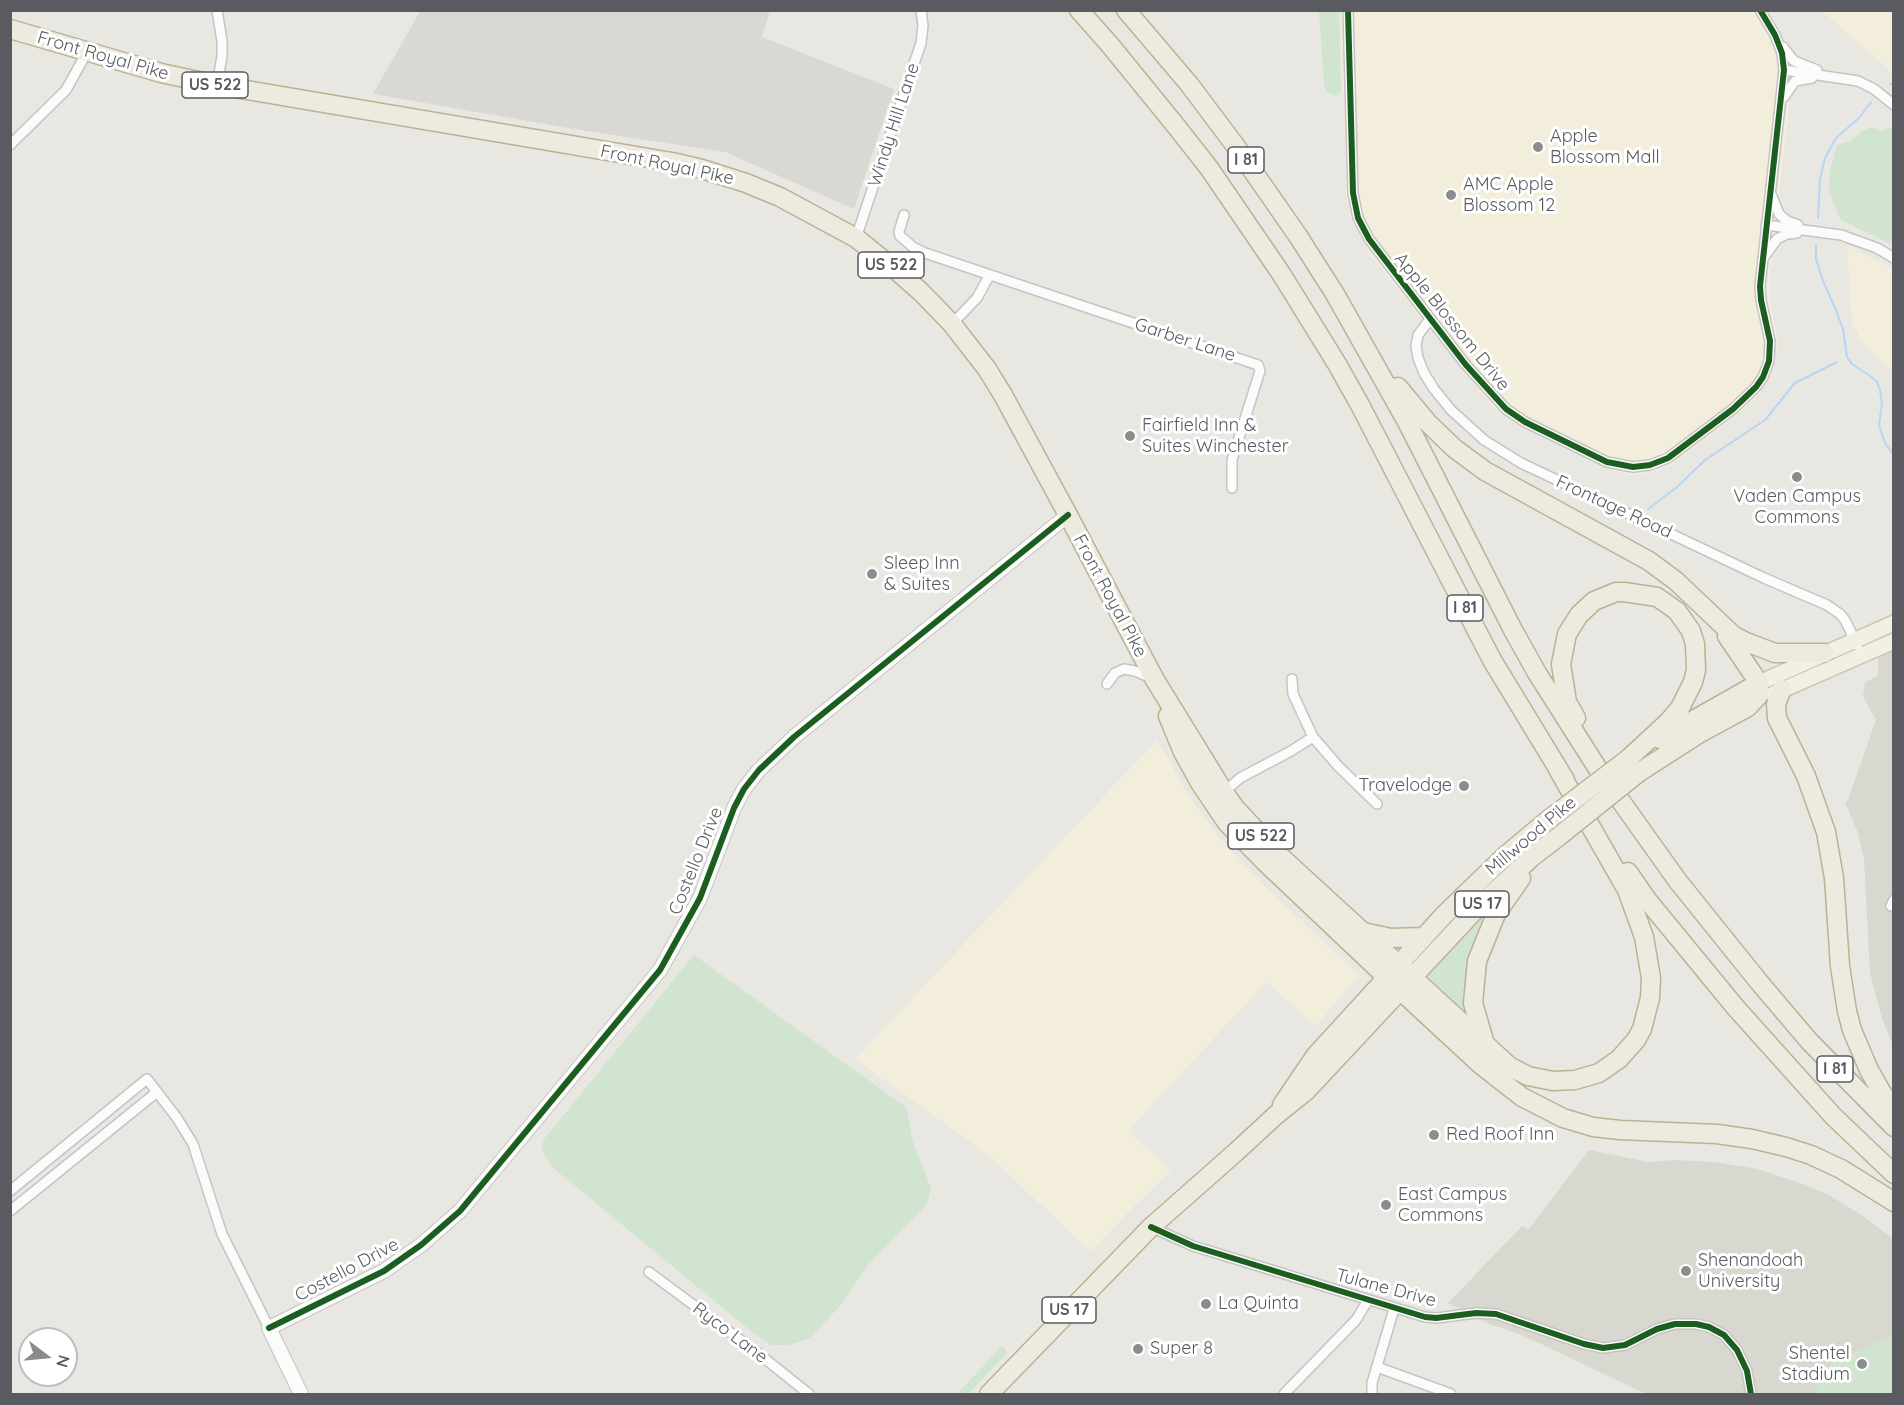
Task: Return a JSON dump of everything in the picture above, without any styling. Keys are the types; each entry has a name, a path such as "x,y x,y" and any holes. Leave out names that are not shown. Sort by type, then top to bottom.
{"highway":[{"name":"I 81","path":"1079,10 1189,143 1282,275 1337,364 1492,660 1559,771 1648,901 1736,1008 1833,1116 1893,1174"},
{"name":"I 81","path":"1126,10 1189,84 1234,144 1298,236 1351,321 1406,420 1518,639 1598,769 1677,880 1766,991 1809,1041 1893,1127"},
{"name":"Front Royal Pike","path":"10,29 217,86 689,166 732,178 780,197 856,238 897,271 951,324 983,364 1003,395 1219,800 1227,823 1252,849 1407,984"},
{"path":"1351,321 1415,408 1454,448 1501,481 1649,561 1676,581 1734,636 1762,649 1789,654 1825,653"},
{"path":"1598,769 1594,753 1568,702 1562,677 1562,655 1568,634 1579,615 1594,601 1616,592 1657,597 1677,611 1691,631 1696,657 1693,682 1680,708 1633,766"},
{"path":"1709,613 1759,683 1759,695 1748,706"},
{"name":"Millwood Pike","path":"989,1395 1151,1227 1319,1079 1476,909 1633,766 1685,723 1759,683"},
{"path":"1782,689 1776,704 1778,718 1806,776 1826,832 1834,878 1840,966 1846,1011 1854,1037 1869,1070 1893,1109"},
{"name":"Millwood Pike","path":"1276,1115 1316,1055 1479,879 1548,820 1633,766 1748,706"},
{"path":"1407,984 1509,1066 1528,1076 1553,1081 1575,1080 1599,1073 1619,1059 1636,1040 1647,1016 1650,998 1651,978 1644,937 1620,876 1559,771"},
{"name":"Front Royal Pike","path":"1219,800 1363,932 1393,971"},
{"path":"1485,1046 1473,1003 1475,974 1482,945 1496,914 1551,842"},
{"path":"1363,932 1391,938 1424,937"},
{"path":"1407,984 1508,1088 1551,1113 1578,1124 1606,1129 1717,1134 1786,1147 1811,1155 1893,1202"}],"main road":[{"name":"US 17","path":"1858,647 1893,623"},
{"name":"US 17","path":"1858,647 1893,641"},
{"name":"Millwood Pike","path":"1759,683 1825,653 1858,647"},
{"name":"Millwood Pike","path":"1748,706 1858,647"}],"street":[{"path":"217,10 222,56 217,86"},
{"name":"Windy Hill Lane","path":"856,238 921,43 923,26 921,10"},
{"name":"Apple Blossom Drive","path":"1348,10 1353,193 1358,218 1378,253 1488,392 1512,414 1606,462 1625,467 1642,467 1660,462 1677,452 1752,392 1763,376 1768,361 1770,345 1761,300 1762,260 1784,70 1777,40 1760,10"},
{"path":"1777,40 1794,61 1866,84 1892,104"},
{"path":"10,145 66,90 87,52"},
{"path":"1784,70 1840,77"},
{"path":"1781,102 1789,88 1799,79 1840,77"},
{"path":"1771,192 1776,209 1782,218 1814,231"},
{"name":"Garber Lane","path":"904,214 899,231 903,240 925,254 1258,365 1260,371 1232,460 1232,488"},
{"path":"1766,225 1849,237 1892,255"},
{"path":"1762,260 1781,236 1814,231"},
{"path":"951,324 977,298 989,276"},
{"name":"Frontage Road","path":"1430,319 1418,335 1416,346 1424,373 1451,410 1484,440 1521,463 1764,578 1827,605 1845,620 1858,647"},
{"name":"Costello Drive","path":"269,1328 396,1263 429,1240 460,1211 660,970 700,898 736,801 759,770 803,730 1068,515"},
{"path":"1107,684 1115,673 1124,669 1155,680"},
{"path":"1292,679 1293,694 1313,737 1338,766 1377,804"},
{"path":"1219,800 1240,778 1313,737"},
{"path":"10,1191 147,1079 192,1144 222,1234 301,1395"},
{"path":"10,1211 157,1092"},
{"name":"Tulane Drive","path":"1151,1227 1193,1246 1425,1317 1436,1318 1476,1313 1496,1314 1584,1344 1603,1348 1625,1345 1668,1326 1695,1323 1718,1330 1732,1343 1747,1371 1751,1395"},
{"name":"Ryco Lane","path":"650,1272 754,1350 809,1395"},
{"path":"1284,1395 1356,1320 1368,1300"},
{"path":"1372,1395 1372,1383 1394,1309"},
{"path":"1377,1367 1451,1395"}],"shaded area":[{"path":"421,10 770,11 762,37 894,89 854,209 725,152 574,129 373,94"},
{"name":"Apple Blossom Mall","path":"1341,11 1768,11 1785,42 1790,59 1792,85 1770,271 1770,299 1777,339 1777,356 1769,380 1757,397 1671,465 1652,472 1633,475 1604,468 1522,428 1492,406 1372,257 1351,219 1346,194"},
{"path":"1822,11 1893,11 1893,73"},
{"path":"1847,246 1893,268 1893,371 1863,343 1852,323"},
{"path":"1893,650 1893,1046 1882,1018 1870,973 1864,859 1858,833 1845,802 1848,800 1876,720 1863,696 1865,682 1878,676 1878,657"},
{"path":"1157,740 1187,793 1217,835 1266,888 1359,975 1316,1026 1266,982 1128,1131 1171,1170 1091,1252 987,1154 855,1059"},
{"name":"Shenandoah University","path":"1589,1150 1648,1162 1675,1160 1714,1162 1757,1169 1829,1195 1863,1216 1893,1239 1893,1394 1646,1394 1522,1335 1489,1324 1448,1303 1522,1226 1529,1229"}],"green space":[{"path":"1319,11 1339,11 1341,90 1335,96 1326,91 1324,83"},
{"path":"1871,127 1883,131 1888,128 1893,130 1893,245 1843,221 1839,217 1829,190 1830,171 1837,145 1851,141"},
{"path":"1504,890 1496,902 1473,1027 1424,979 1426,974"},
{"path":"694,955 907,1108 912,1139 931,1189 927,1204 869,1264 840,1306 810,1338 789,1345 771,1345 752,1332 551,1166 541,1149 544,1139"},
{"name":"Shentel Stadium","path":"1893,1334 1893,1394 1813,1394 1832,1363"},
{"path":"1002,1346 1006,1354 968,1394 957,1394"}],"waterway":[{"path":"1890,84 1894,82"},
{"path":"1818,218 1820,179 1825,158 1836,138 1859,118 1871,102"},
{"path":"1816,246 1816,259 1823,281 1843,329 1847,357 1852,364 1877,382 1882,403 1879,425 1885,443 1894,455"},
{"path":"1648,509 1676,488 1705,460 1765,420 1795,383 1837,362"}],"cycle path":[{"path":"1348,10 1353,193 1358,218 1369,239 1466,365 1506,409 1525,422 1607,462 1633,467 1650,465 1668,458 1733,409 1756,387 1769,361 1770,341 1760,286 1784,70 1782,53 1775,35 1760,10"},
{"path":"269,1328 384,1271 421,1245 460,1211 660,970 700,898 734,808 744,789 759,770 794,737 1068,515"},
{"path":"1151,1227 1193,1246 1425,1317 1436,1318 1476,1313 1496,1314 1584,1344 1603,1348 1625,1345 1657,1329 1675,1324 1696,1324 1709,1327 1724,1335 1737,1350 1747,1371 1751,1394"}],"place":[{"name":"Apple Blossom Mall","path":"1538,147"},
{"name":"AMC Apple Blossom 12","path":"1451,195"},
{"name":"Fairfield Inn & Suites Winchester","path":"1130,436"},
{"name":"Vaden Campus Commons","path":"1797,477"},
{"name":"Sleep Inn & Suites","path":"872,574"},
{"name":"Travelodge","path":"1464,786"},
{"name":"Red Roof Inn","path":"1434,1135"},
{"name":"East Campus Commons","path":"1386,1205"},
{"name":"Shenandoah University","path":"1686,1271"},
{"name":"La Quinta","path":"1206,1304"},
{"name":"Super 8","path":"1138,1349"},
{"name":"Shentel Stadium","path":"1862,1364"}]}
